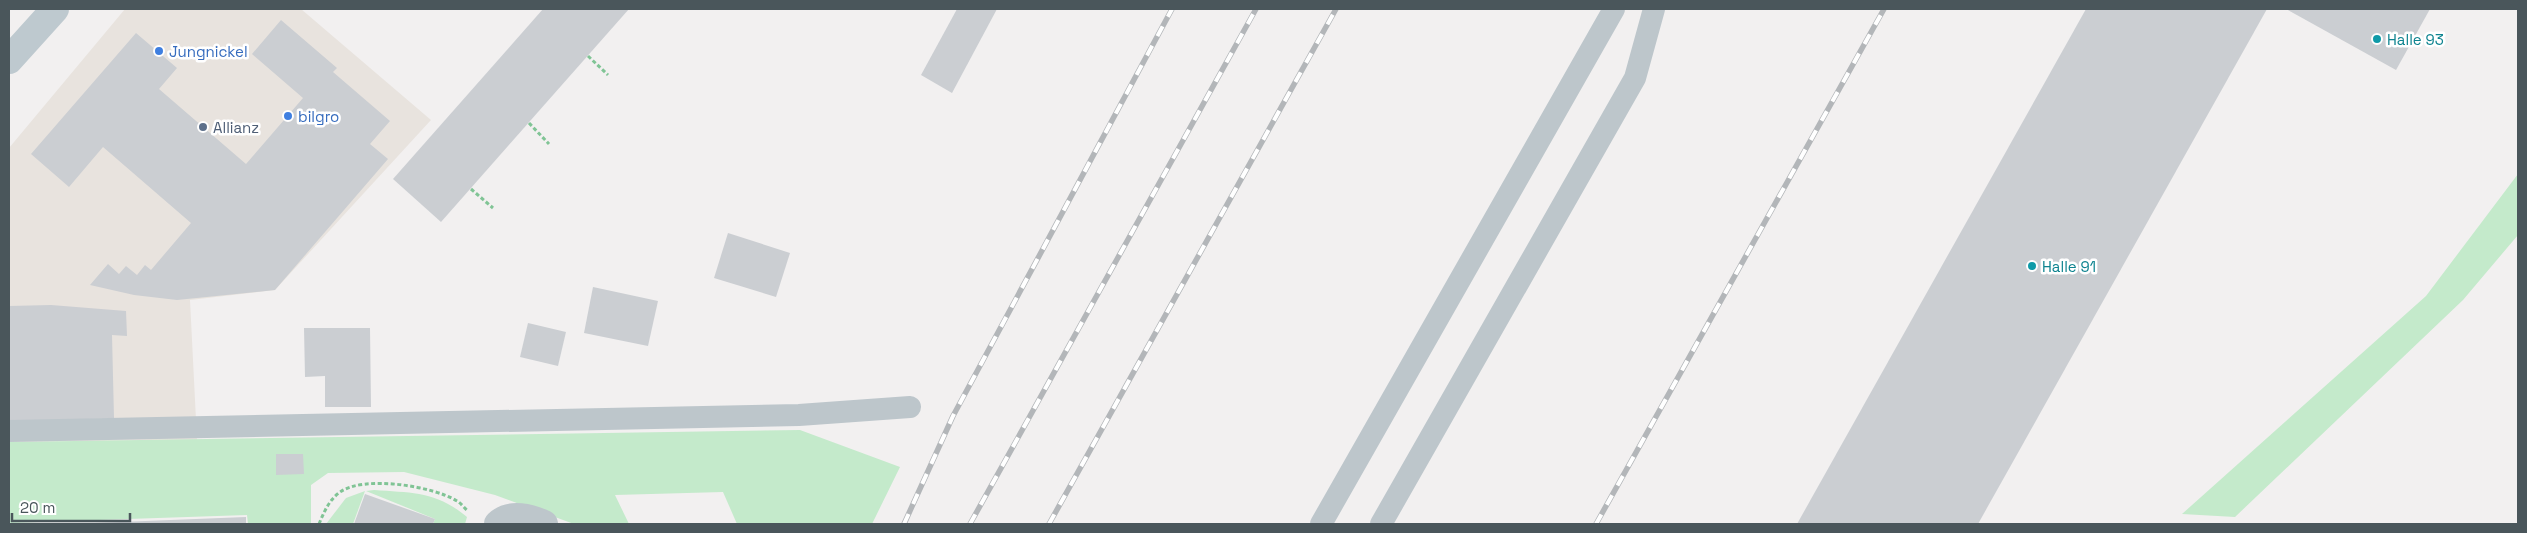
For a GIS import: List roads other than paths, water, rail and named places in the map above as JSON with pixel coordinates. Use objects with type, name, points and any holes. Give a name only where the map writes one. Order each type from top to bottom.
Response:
[{"type":"main road","points":[[9,60],[55,9]]},
{"type":"street","points":[[498,524],[502,520],[514,518],[533,520],[544,524]]},
{"type":"lane","points":[[1321,524],[1614,9]]},
{"type":"lane","points":[[1381,524],[1635,78],[1654,9]]},
{"type":"lane","points":[[9,431],[799,415],[910,407]]},
{"type":"railway","points":[[904,524],[953,416],[1172,9]]},
{"type":"railway","points":[[970,524],[1256,9]]},
{"type":"railway","points":[[1049,524],[1336,9]]},
{"type":"railway","points":[[1596,524],[1884,9]]},
{"type":"place","name":"Halle 93","points":[[2377,39]]},
{"type":"place","name":"Jungnickel","points":[[159,51]]},
{"type":"place","name":"bilgro","points":[[288,116]]},
{"type":"place","name":"Allianz","points":[[203,127]]},
{"type":"place","name":"Halle 91","points":[[2032,266]]}]
